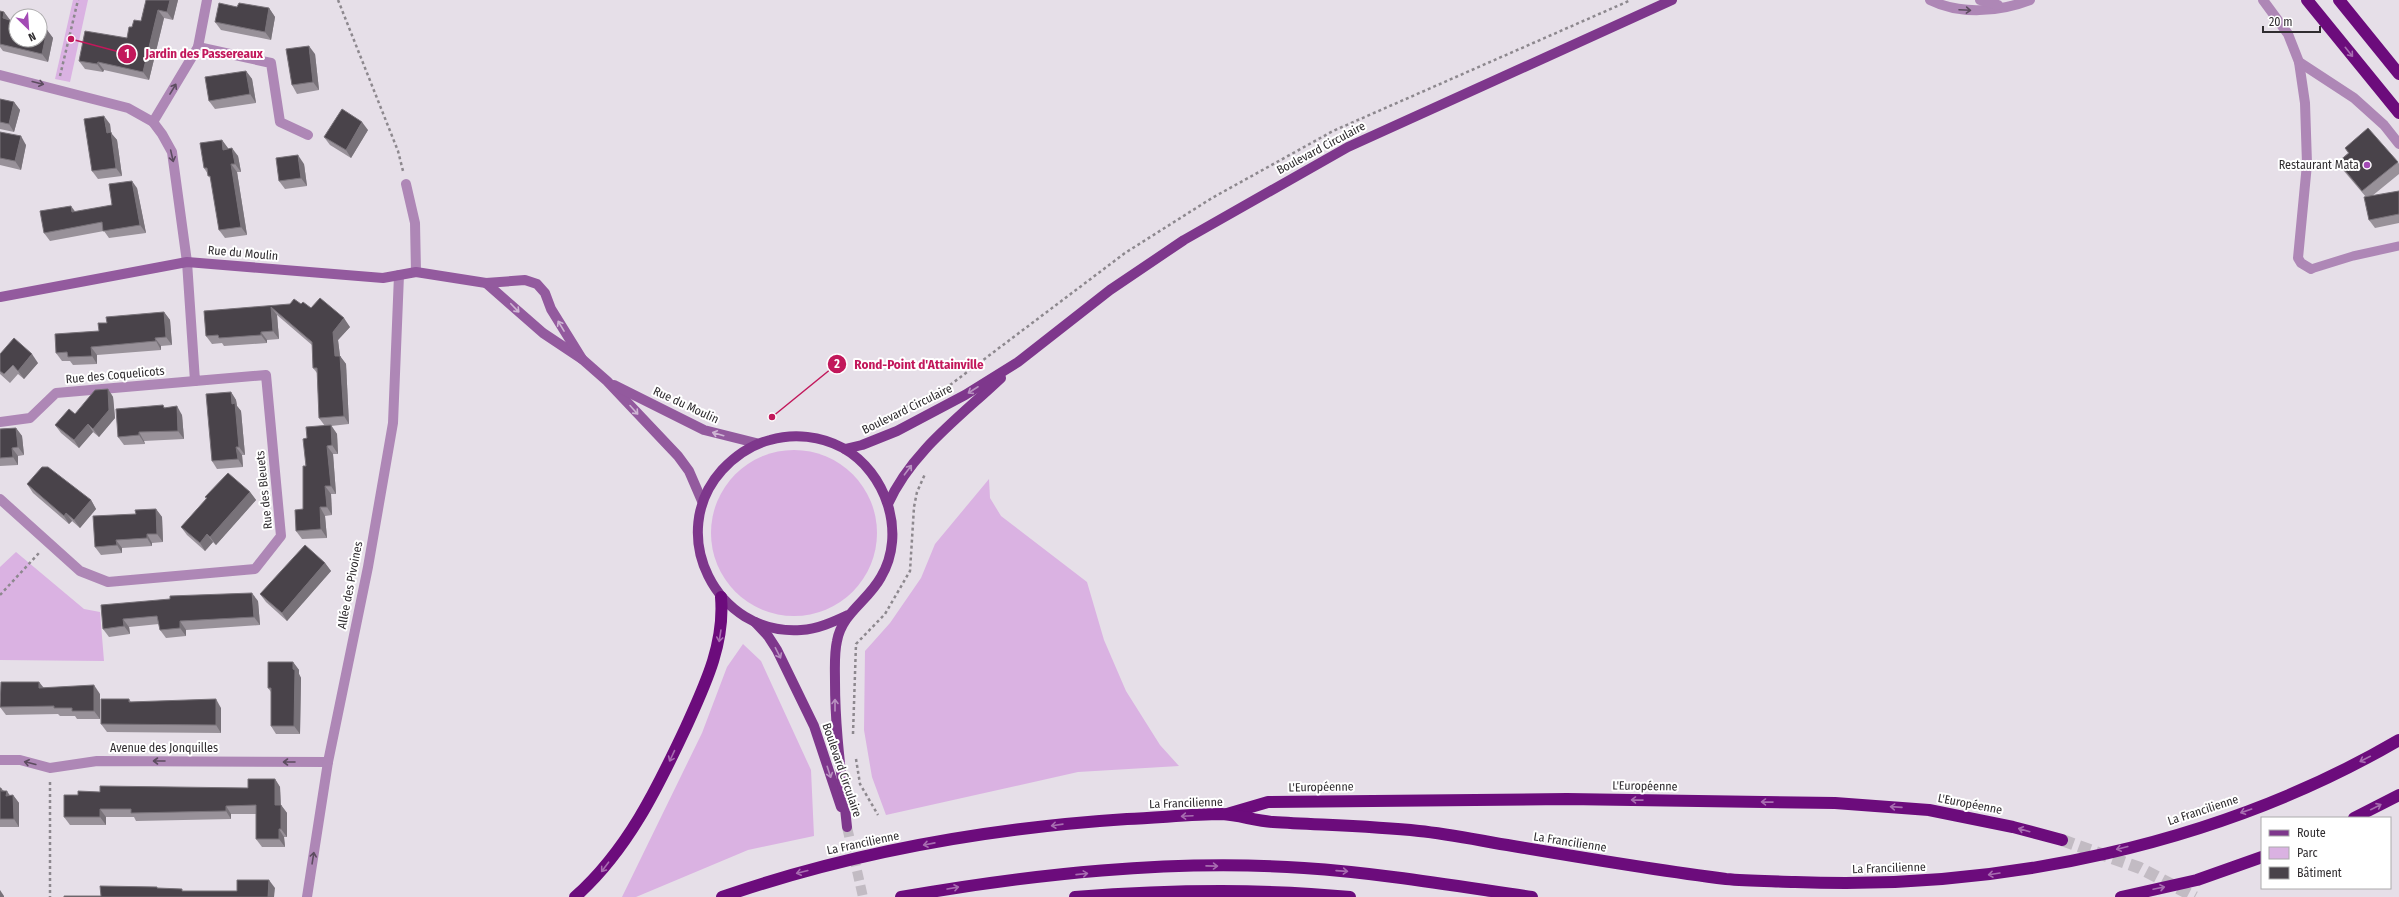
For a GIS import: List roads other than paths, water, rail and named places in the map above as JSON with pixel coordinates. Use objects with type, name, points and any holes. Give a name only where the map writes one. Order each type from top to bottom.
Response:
[{"type":"highway","points":[[2307,0],[2399,112]]},
{"type":"highway","points":[[2339,0],[2399,74]]},
{"type":"highway","points":[[575,897],[596,878],[624,842],[654,795],[702,690],[718,649],[721,626],[721,597]]},
{"type":"highway","name":"La Francilienne","points":[[722,897],[777,878],[864,856],[954,839],[1068,823],[1226,814],[1256,821],[1421,831],[1648,869],[1731,879],[1894,884],[1984,876],[2071,862],[2188,832],[2274,801],[2327,778],[2399,740]]},
{"type":"highway","points":[[2356,817],[2399,795]]},
{"type":"highway","name":"L'Européenne","points":[[1226,814],[1268,802],[1567,800],[1835,803],[1929,810],[2013,827],[2062,840]]},
{"type":"highway","points":[[2121,897],[2197,880],[2261,857]]},
{"type":"highway","points":[[901,897],[989,883],[1113,870],[1205,866],[1302,868],[1364,873],[1532,897]]},
{"type":"highway","points":[[1075,897],[1148,892],[1239,890],[1350,897]]},
{"type":"main road","name":"Boulevard Circulaire","points":[[888,504],[896,487],[916,460],[1018,362],[1110,290],[1184,240],[1266,192],[1348,147],[1668,2],[1676,0]]},
{"type":"main road","name":"Boulevard Circulaire","points":[[845,449],[878,439],[913,423],[965,395],[1018,362]]},
{"type":"main road","points":[[783,436],[810,436],[845,449],[864,464],[878,482],[888,504],[892,524],[891,551],[883,575],[868,597],[848,614],[830,624],[802,630],[778,628],[755,622],[737,611],[721,597],[710,580],[701,561],[698,541],[698,520],[702,501],[715,478],[735,456],[756,443],[783,436]]},
{"type":"main road","name":"Boulevard Circulaire","points":[[755,622],[768,636],[777,650],[814,726],[847,827],[835,710],[837,640],[848,614]]},
{"type":"street","points":[[153,122],[198,47],[207,0]]},
{"type":"street","points":[[1930,0],[1953,9],[1965,10],[2002,7],[2030,0]]},
{"type":"street","points":[[1980,0],[2002,7]]},
{"type":"street","points":[[2263,0],[2288,34],[2299,62],[2304,103],[2307,164],[2298,258],[2301,264],[2311,269]]},
{"type":"street","points":[[198,47],[270,63],[280,122],[308,135]]},
{"type":"street","points":[[2299,62],[2354,98],[2384,126],[2399,144]]},
{"type":"street","points":[[0,75],[58,88],[128,108],[153,122],[172,152],[187,262],[195,381]]},
{"type":"street","points":[[406,184],[415,224],[416,272]]},
{"type":"street","name":"Rue du Moulin","points":[[0,297],[187,262],[383,278],[416,272],[486,283],[525,280],[537,284],[545,293],[557,319],[582,359]]},
{"type":"street","name":"Allée des Pivoines","points":[[307,897],[328,762],[368,567],[393,423],[399,275]]},
{"type":"street","name":"Rue du Moulin","points":[[486,283],[543,334],[582,359],[607,381],[678,456],[689,471],[702,501]]},
{"type":"street","name":"Rue des Bleuets","points":[[0,499],[80,571],[108,582],[255,569],[281,536],[266,375],[195,381]]},
{"type":"street","name":"Rue des Coquelicots","points":[[0,422],[30,418],[56,393],[195,381]]},
{"type":"street","name":"Rue du Moulin","points":[[607,381],[704,430],[756,443]]},
{"type":"street","name":"Avenue des Jonquilles","points":[[0,760],[20,760],[50,768],[98,761],[328,762]]},
{"type":"lane","points":[[2311,269],[2353,256],[2399,246]]},
{"type":"tunnel","points":[[847,827],[863,897]]},
{"type":"tunnel","points":[[2062,840],[2140,868],[2195,897]]},
{"type":"place","name":"Jardin des Passereaux","points":[[71,39]]},
{"type":"place","name":"Restaurant Mata","points":[[2367,165]]},
{"type":"place","name":"Rond-Point d'Attainville","points":[[772,417]]}]
